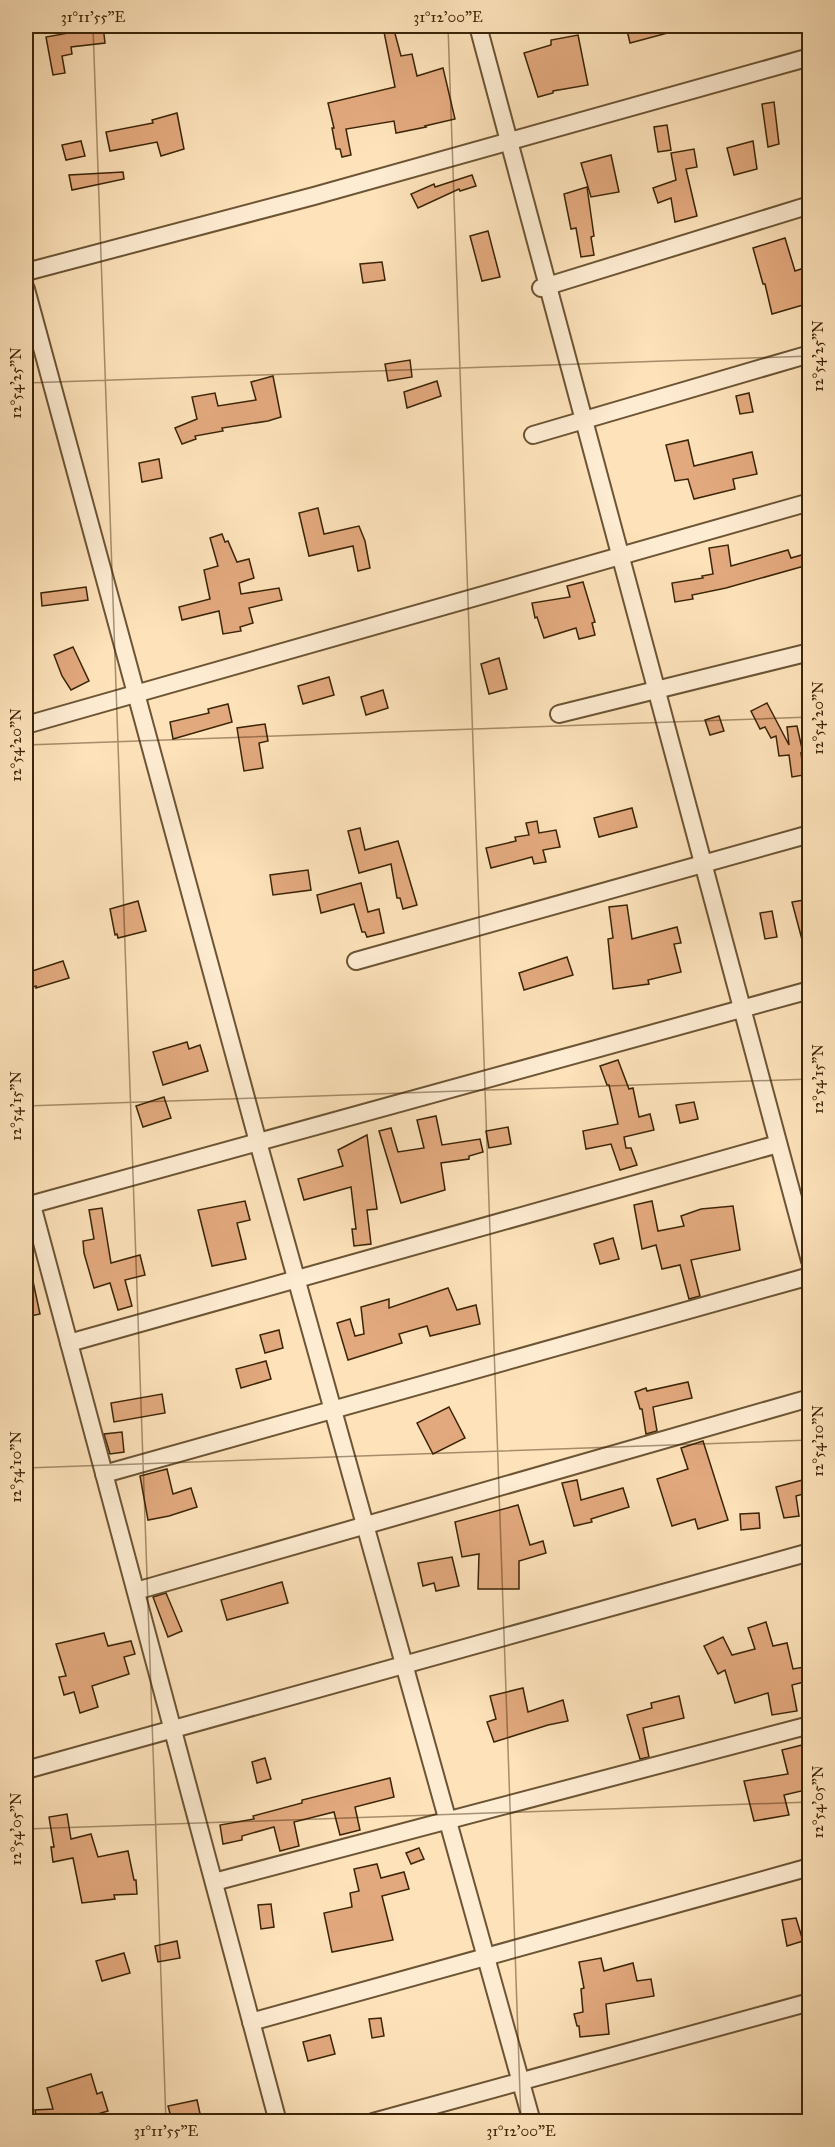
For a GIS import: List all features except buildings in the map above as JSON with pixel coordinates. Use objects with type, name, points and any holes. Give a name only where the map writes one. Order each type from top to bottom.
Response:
[{"type":"street","points":[[478,26],[509,141],[544,287],[584,420],[810,1261]]},
{"type":"street","points":[[26,272],[314,196],[810,57]]},
{"type":"street","points":[[544,287],[810,205]]},
{"type":"street","points":[[26,289],[296,1280],[532,2121]]},
{"type":"street","points":[[533,435],[810,354]]},
{"type":"street","points":[[26,726],[810,502]]},
{"type":"street","points":[[559,714],[810,652]]},
{"type":"street","points":[[356,961],[810,834]]},
{"type":"street","points":[[278,2121],[69,1343],[29,1206],[810,990]]},
{"type":"street","points":[[69,1343],[778,1144]]},
{"type":"street","points":[[104,1474],[810,1276]]},
{"type":"street","points":[[135,1590],[810,1398]]},
{"type":"street","points":[[26,1770],[810,1552]]},
{"type":"street","points":[[214,1882],[810,1725]]},
{"type":"street","points":[[251,2022],[810,1867]]},
{"type":"street","points":[[373,2121],[810,2002]]}]
